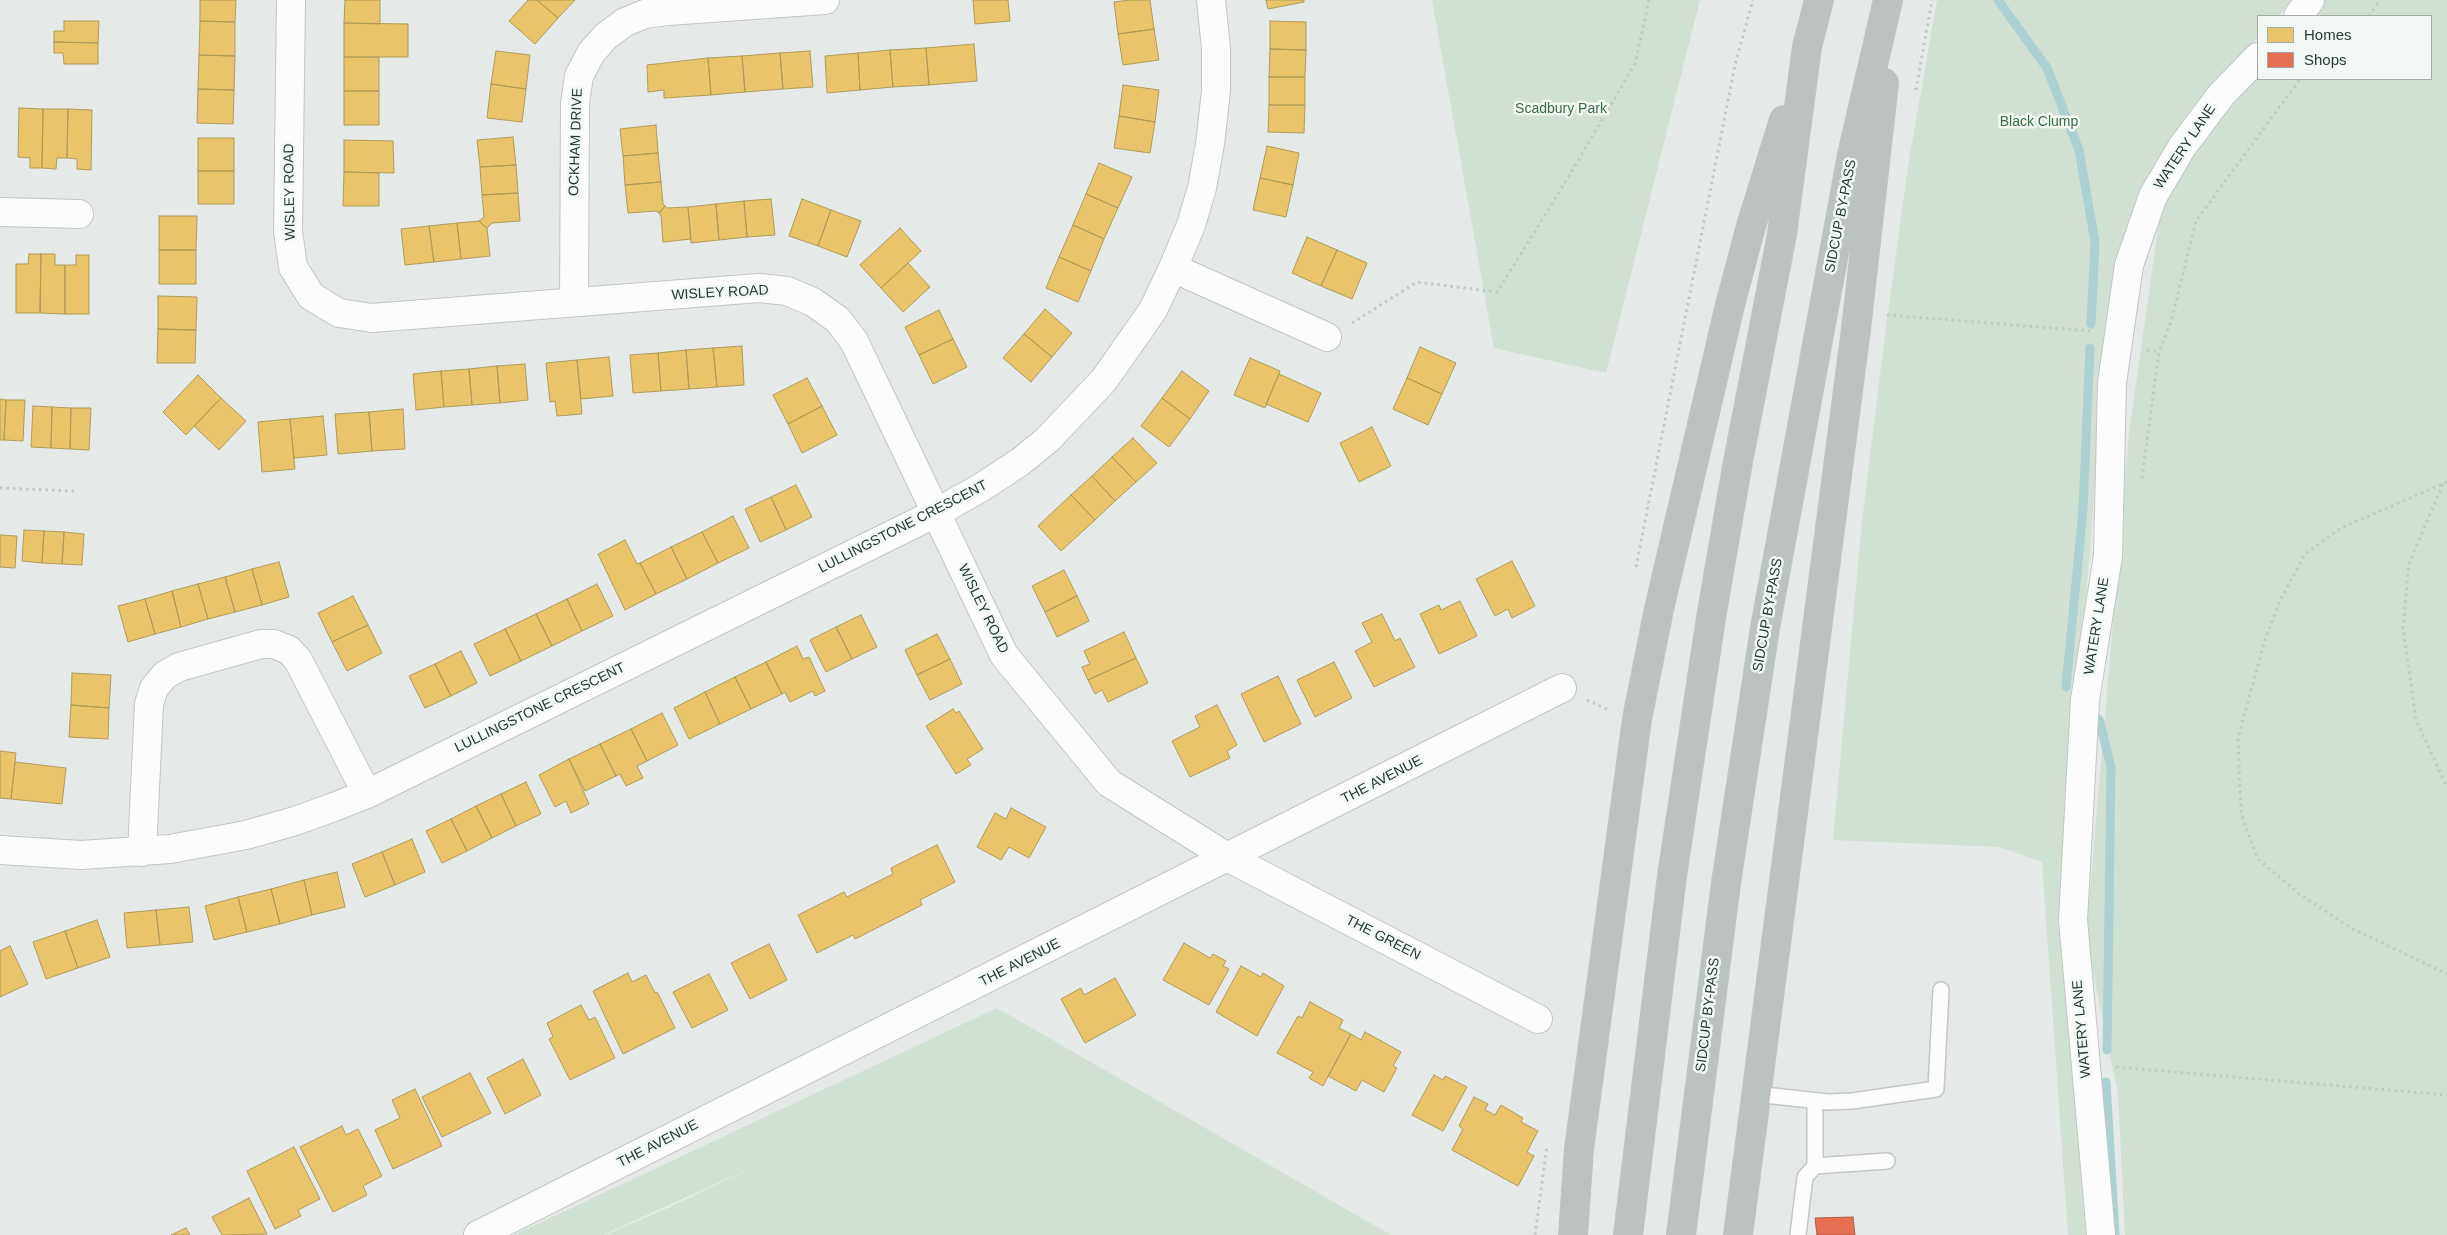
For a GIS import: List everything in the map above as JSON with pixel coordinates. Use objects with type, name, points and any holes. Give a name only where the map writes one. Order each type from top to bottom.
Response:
[{"type":"highway","points":[[1573,1235],[1579,1148],[1637,719],[1661,600],[1730,305],[1751,226],[1807,47],[1819,0]]},
{"type":"highway","points":[[1738,1235],[1856,330],[1876,160],[1890,0]]},
{"type":"highway","name":"SIDCUP BY-PASS","points":[[1681,1235],[1726,884],[1764,628],[1851,164],[1890,0]]},
{"type":"highway","points":[[1628,1235],[1678,838],[1735,477],[1782,234],[1807,47]]},
{"type":"street","name":"WISLEY ROAD","points":[[291,0],[288,231],[293,267],[310,296],[339,313],[372,318],[759,288],[787,291],[813,302],[838,320],[854,341],[1004,655],[1109,783],[1229,858]]},
{"type":"street","name":"OCKHAM DRIVE","points":[[574,302],[575,104],[578,76],[591,53],[606,36],[625,22],[645,14],[826,0]]},
{"type":"street","name":"LULLINGSTONE CRESCENT","points":[[0,850],[81,855],[170,849],[246,835],[295,821],[367,794],[936,513],[982,488],[1020,462],[1048,440],[1104,380],[1133,342],[1154,310],[1173,268],[1196,206],[1210,144],[1216,91],[1216,48],[1211,0]]},
{"type":"street","points":[[2299,15],[2310,0]]},
{"type":"street","name":"WATERY LANE","points":[[2100,1235],[2073,920],[2085,700],[2108,556],[2112,384],[2129,265],[2153,196],[2182,147],[2221,95],[2257,58]]},
{"type":"street","points":[[0,212],[79,214]]},
{"type":"street","points":[[1173,268],[1326,337]]},
{"type":"street","points":[[142,852],[149,704],[154,688],[165,675],[178,667],[260,644],[274,644],[289,650],[298,660],[367,794]]},
{"type":"street","name":"THE AVENUE","points":[[478,1235],[1229,858],[1562,688]]},
{"type":"street","name":"THE GREEN","points":[[1229,858],[1538,1019]]},
{"type":"lane","points":[[1755,1094],[1815,1101],[1852,1101],[1936,1089],[1941,990]]},
{"type":"lane","points":[[1798,1235],[1805,1177],[1815,1166],[1815,1101]]},
{"type":"lane","points":[[1815,1166],[1887,1161]]},
{"type":"path","points":[[1326,337],[1417,282],[1497,292],[1560,191],[1635,64],[1649,0]]},
{"type":"path","points":[[2370,15],[2380,0]]},
{"type":"path","points":[[2141,480],[2159,352],[2171,322],[2196,221],[2299,80]]},
{"type":"path","points":[[1882,314],[2119,334]]},
{"type":"path","points":[[2445,483],[2410,563],[2403,628],[2416,720],[2447,788]]},
{"type":"path","points":[[2445,483],[2341,528],[2305,554],[2280,601],[2265,640],[2238,738],[2241,814],[2258,860],[2298,893],[2351,928],[2447,974]]},
{"type":"path","points":[[0,488],[74,491]]},
{"type":"path","points":[[1562,688],[1614,712],[1637,719]]},
{"type":"path","points":[[2112,1066],[2447,1095]]},
{"type":"green space","name":"Scadbury Park","points":[[1432,0],[1700,0],[1606,373],[1494,348]]},
{"type":"green space","name":"Black Clump","points":[[1937,0],[2292,0],[2279,15],[2257,15],[2257,38],[2213,85],[2169,141],[2139,191],[2116,268],[2103,385],[2060,921],[2086,1235],[2068,1235],[2042,862],[2000,847],[1833,840],[1862,521],[1908,166]]},
{"type":"green space","points":[[2324,0],[2447,0],[2447,1235],[2125,1235],[2118,1093],[2086,939],[2129,433],[2162,201],[2191,152],[2257,72],[2257,80],[2432,80],[2432,15],[2314,15]]},
{"type":"green space","points":[[997,1008],[1391,1235],[605,1235],[668,1208],[762,1163],[602,1235],[514,1235]]},
{"type":"building: Homes","points":[[200,0],[236,0],[235,22],[200,21]]},
{"type":"building: Homes","points":[[345,0],[380,0],[380,24],[344,23]]},
{"type":"building: Homes","points":[[528,0],[537,0],[558,18],[535,44],[509,21]]},
{"type":"building: Homes","points":[[537,0],[575,0],[558,18]]},
{"type":"building: Homes","points":[[973,0],[1008,0],[1010,21],[975,24]]},
{"type":"building: Homes","points":[[1150,0],[1154,29],[1118,34],[1114,2]]},
{"type":"building: Homes","points":[[1266,0],[1304,0],[1304,2],[1268,9]]},
{"type":"building: Homes","points":[[64,21],[99,21],[98,43],[54,42],[54,31],[64,31]]},
{"type":"building: Homes","points":[[200,21],[235,22],[235,56],[199,55]]},
{"type":"building: Homes","points":[[1270,21],[1306,22],[1306,50],[1270,49]]},
{"type":"building: Homes","points":[[344,23],[408,24],[408,57],[344,57]]},
{"type":"building: Homes","points":[[1154,29],[1159,60],[1123,65],[1118,34]]},
{"type":"building: Homes","points":[[54,42],[98,43],[98,64],[64,64],[63,53],[54,53]]},
{"type":"building: Homes","points":[[974,44],[977,81],[929,85],[926,48]]},
{"type":"building: Homes","points":[[926,48],[929,85],[893,87],[890,50]]},
{"type":"building: Homes","points":[[1270,49],[1306,50],[1305,77],[1269,77]]},
{"type":"building: Homes","points":[[890,50],[893,87],[860,90],[858,53]]},
{"type":"building: Homes","points":[[496,51],[530,55],[526,89],[491,84]]},
{"type":"building: Homes","points":[[810,51],[813,87],[783,89],[780,53]]},
{"type":"building: Homes","points":[[780,53],[783,89],[745,92],[742,56]]},
{"type":"building: Homes","points":[[858,53],[860,90],[827,93],[825,56]]},
{"type":"building: Homes","points":[[199,55],[235,56],[234,90],[198,89]]},
{"type":"building: Homes","points":[[742,56],[745,92],[711,95],[708,58]]},
{"type":"building: Homes","points":[[344,57],[379,57],[379,91],[344,91]]},
{"type":"building: Homes","points":[[708,58],[711,95],[664,98],[664,90],[648,92],[647,65]]},
{"type":"building: Homes","points":[[1269,77],[1305,77],[1305,105],[1269,105]]},
{"type":"building: Homes","points":[[491,84],[526,89],[522,122],[487,118]]},
{"type":"building: Homes","points":[[1123,85],[1159,90],[1155,122],[1119,116]]},
{"type":"building: Homes","points":[[198,89],[234,90],[233,124],[197,123]]},
{"type":"building: Homes","points":[[344,91],[379,91],[379,125],[344,125]]},
{"type":"building: Homes","points":[[1269,105],[1305,105],[1304,133],[1268,132]]},
{"type":"building: Homes","points":[[19,108],[43,109],[42,168],[30,168],[30,158],[18,157]]},
{"type":"building: Homes","points":[[43,109],[68,109],[67,158],[57,158],[56,169],[42,168]]},
{"type":"building: Homes","points":[[68,109],[92,110],[91,170],[77,169],[77,159],[67,158]]},
{"type":"building: Homes","points":[[1119,116],[1155,122],[1150,153],[1114,148]]},
{"type":"building: Homes","points":[[656,125],[658,153],[623,156],[620,129]]},
{"type":"building: Homes","points":[[513,137],[516,165],[480,167],[477,140]]},
{"type":"building: Homes","points":[[198,138],[234,138],[234,171],[198,171]]},
{"type":"building: Homes","points":[[344,140],[393,141],[394,173],[344,172]]},
{"type":"building: Homes","points":[[1267,146],[1299,153],[1293,185],[1260,178]]},
{"type":"building: Homes","points":[[658,153],[661,182],[625,185],[623,156]]},
{"type":"building: Homes","points":[[1099,163],[1132,177],[1118,208],[1086,194]]},
{"type":"building: Homes","points":[[516,165],[518,193],[482,195],[480,167]]},
{"type":"building: Homes","points":[[198,171],[234,171],[234,204],[198,204]]},
{"type":"building: Homes","points":[[344,172],[379,173],[379,206],[343,206]]},
{"type":"building: Homes","points":[[1260,178],[1293,185],[1286,217],[1253,210]]},
{"type":"building: Homes","points":[[661,182],[663,204],[665,206],[659,213],[656,211],[628,213],[625,185]]},
{"type":"building: Homes","points":[[518,193],[520,221],[492,223],[487,228],[479,221],[484,217],[482,195]]},
{"type":"building: Homes","points":[[1086,194],[1118,208],[1104,239],[1073,225]]},
{"type":"building: Homes","points":[[771,199],[775,235],[747,237],[744,201]]},
{"type":"building: Homes","points":[[802,199],[831,210],[818,246],[789,236]]},
{"type":"building: Homes","points":[[744,201],[747,237],[719,240],[716,204]]},
{"type":"building: Homes","points":[[716,204],[719,240],[691,243],[688,207]]},
{"type":"building: Homes","points":[[665,206],[667,208],[688,207],[691,239],[663,242],[661,216],[659,213]]},
{"type":"building: Homes","points":[[831,210],[861,221],[847,257],[818,246]]},
{"type":"building: Homes","points":[[159,216],[197,216],[196,250],[159,250]]},
{"type":"building: Homes","points":[[479,221],[487,228],[490,256],[461,259],[457,223]]},
{"type":"building: Homes","points":[[457,223],[461,259],[434,262],[429,226]]},
{"type":"building: Homes","points":[[1073,225],[1104,239],[1091,271],[1059,257]]},
{"type":"building: Homes","points":[[429,226],[434,262],[405,265],[401,229]]},
{"type":"building: Homes","points":[[900,228],[921,251],[881,288],[860,265]]},
{"type":"building: Homes","points":[[1307,237],[1337,250],[1321,286],[1292,273]]},
{"type":"building: Homes","points":[[159,250],[196,250],[196,284],[159,284]]},
{"type":"building: Homes","points":[[1337,250],[1367,263],[1352,299],[1321,286]]},
{"type":"building: Homes","points":[[29,254],[41,254],[40,313],[16,313],[16,264],[28,264]]},
{"type":"building: Homes","points":[[41,254],[55,254],[55,265],[65,265],[65,314],[40,313]]},
{"type":"building: Homes","points":[[76,255],[89,255],[89,314],[65,314],[65,265],[76,265]]},
{"type":"building: Homes","points":[[1059,257],[1091,271],[1078,302],[1046,288]]},
{"type":"building: Homes","points":[[908,263],[930,287],[903,312],[881,288]]},
{"type":"building: Homes","points":[[158,296],[197,297],[196,330],[158,329]]},
{"type":"building: Homes","points":[[1045,309],[1072,333],[1052,357],[1024,334]]},
{"type":"building: Homes","points":[[939,310],[953,339],[919,355],[905,327]]},
{"type":"building: Homes","points":[[158,329],[196,330],[195,363],[157,363]]},
{"type":"building: Homes","points":[[1024,334],[1052,357],[1031,382],[1003,358]]},
{"type":"building: Homes","points":[[953,339],[967,367],[933,384],[919,355]]},
{"type":"building: Homes","points":[[742,346],[744,385],[717,387],[713,348]]},
{"type":"building: Homes","points":[[1420,347],[1456,363],[1442,394],[1407,378]]},
{"type":"building: Homes","points":[[713,348],[717,387],[689,389],[686,350]]},
{"type":"building: Homes","points":[[686,350],[689,389],[661,391],[658,353]]},
{"type":"building: Homes","points":[[658,353],[661,391],[633,393],[630,355]]},
{"type":"building: Homes","points":[[609,357],[613,396],[581,399],[577,360]]},
{"type":"building: Homes","points":[[1250,358],[1280,371],[1265,408],[1234,395]]},
{"type":"building: Homes","points":[[577,360],[582,414],[557,416],[555,401],[550,402],[546,363]]},
{"type":"building: Homes","points":[[525,364],[528,400],[500,403],[497,366]]},
{"type":"building: Homes","points":[[497,366],[500,403],[472,405],[469,369]]},
{"type":"building: Homes","points":[[469,369],[472,405],[444,407],[441,371]]},
{"type":"building: Homes","points":[[441,371],[444,407],[416,410],[413,374]]},
{"type":"building: Homes","points":[[1182,371],[1209,391],[1190,419],[1162,398]]},
{"type":"building: Homes","points":[[1279,374],[1321,393],[1308,422],[1266,404]]},
{"type":"building: Homes","points":[[198,375],[221,398],[186,435],[163,412]]},
{"type":"building: Homes","points":[[807,378],[822,406],[788,424],[773,395]]},
{"type":"building: Homes","points":[[1407,378],[1442,394],[1428,425],[1393,409]]},
{"type":"building: Homes","points":[[221,398],[246,421],[219,450],[194,426]]},
{"type":"building: Homes","points":[[1162,398],[1190,419],[1169,447],[1141,426]]},
{"type":"building: Homes","points":[[0,399],[6,400],[4,440],[0,440]]},
{"type":"building: Homes","points":[[6,400],[25,400],[23,441],[4,440]]},
{"type":"building: Homes","points":[[33,406],[52,407],[51,448],[31,447]]},
{"type":"building: Homes","points":[[822,406],[837,435],[802,453],[788,424]]},
{"type":"building: Homes","points":[[52,407],[71,408],[70,449],[51,448]]},
{"type":"building: Homes","points":[[71,408],[91,408],[89,450],[70,449]]},
{"type":"building: Homes","points":[[403,409],[405,449],[372,451],[369,412]]},
{"type":"building: Homes","points":[[369,412],[372,451],[338,454],[335,414]]},
{"type":"building: Homes","points":[[323,416],[327,455],[294,458],[290,419]]},
{"type":"building: Homes","points":[[290,419],[295,469],[262,472],[258,422]]},
{"type":"building: Homes","points":[[1372,427],[1391,466],[1359,482],[1340,443]]},
{"type":"building: Homes","points":[[1133,438],[1157,463],[1136,482],[1112,457]]},
{"type":"building: Homes","points":[[1112,457],[1136,482],[1115,501],[1092,476]]},
{"type":"building: Homes","points":[[1092,476],[1115,501],[1095,520],[1071,495]]},
{"type":"building: Homes","points":[[796,485],[812,517],[786,530],[771,497]]},
{"type":"building: Homes","points":[[1071,495],[1095,520],[1061,551],[1038,526]]},
{"type":"building: Homes","points":[[771,497],[786,530],[760,542],[745,509]]},
{"type":"building: Homes","points":[[733,516],[749,548],[718,563],[702,532]]},
{"type":"building: Homes","points":[[24,530],[44,531],[42,563],[22,561]]},
{"type":"building: Homes","points":[[44,531],[64,532],[62,564],[42,563]]},
{"type":"building: Homes","points":[[64,532],[84,534],[82,565],[62,564]]},
{"type":"building: Homes","points":[[702,532],[718,563],[687,579],[671,547]]},
{"type":"building: Homes","points":[[0,535],[17,536],[15,568],[0,567]]},
{"type":"building: Homes","points":[[625,540],[637,564],[640,563],[656,594],[625,610],[598,554]]},
{"type":"building: Homes","points":[[671,547],[687,579],[656,594],[640,563]]},
{"type":"building: Homes","points":[[1512,561],[1535,606],[1512,618],[1508,609],[1495,616],[1476,579]]},
{"type":"building: Homes","points":[[279,562],[289,597],[262,605],[252,569]]},
{"type":"building: Homes","points":[[252,569],[262,605],[235,612],[225,577]]},
{"type":"building: Homes","points":[[1064,570],[1077,596],[1045,612],[1032,586]]},
{"type":"building: Homes","points":[[225,577],[235,612],[208,619],[198,584]]},
{"type":"building: Homes","points":[[198,584],[208,619],[181,627],[172,591]]},
{"type":"building: Homes","points":[[597,584],[613,616],[582,631],[567,599]]},
{"type":"building: Homes","points":[[172,591],[181,627],[155,634],[145,599]]},
{"type":"building: Homes","points":[[353,596],[368,625],[332,642],[318,613]]},
{"type":"building: Homes","points":[[1077,596],[1089,621],[1057,637],[1045,612]]},
{"type":"building: Homes","points":[[145,599],[155,634],[128,642],[118,606]]},
{"type":"building: Homes","points":[[567,599],[582,631],[552,646],[536,614]]},
{"type":"building: Homes","points":[[1460,601],[1477,636],[1439,654],[1420,614],[1439,605],[1441,610]]},
{"type":"building: Homes","points":[[536,614],[552,646],[521,661],[505,629]]},
{"type":"building: Homes","points":[[1382,614],[1395,641],[1400,638],[1415,667],[1374,687],[1355,651],[1372,642],[1362,623]]},
{"type":"building: Homes","points":[[861,615],[877,647],[852,659],[836,627]]},
{"type":"building: Homes","points":[[368,625],[382,653],[347,671],[332,642]]},
{"type":"building: Homes","points":[[836,627],[852,659],[826,672],[810,640]]},
{"type":"building: Homes","points":[[505,629],[521,661],[490,676],[474,644]]},
{"type":"building: Homes","points":[[1124,632],[1136,658],[1088,680],[1082,667],[1090,664],[1084,651]]},
{"type":"building: Homes","points":[[937,634],[950,659],[917,675],[905,650]]},
{"type":"building: Homes","points":[[797,646],[803,659],[809,657],[825,691],[815,696],[813,691],[790,702],[785,692],[782,694],[766,662]]},
{"type":"building: Homes","points":[[461,651],[477,683],[451,696],[435,664]]},
{"type":"building: Homes","points":[[1136,658],[1148,683],[1108,702],[1102,690],[1095,694],[1088,680]]},
{"type":"building: Homes","points":[[950,659],[962,684],[930,700],[917,675]]},
{"type":"building: Homes","points":[[766,662],[782,694],[751,709],[735,677]]},
{"type":"building: Homes","points":[[1334,662],[1352,698],[1315,717],[1297,680]]},
{"type":"building: Homes","points":[[435,664],[451,696],[425,708],[409,676]]},
{"type":"building: Homes","points":[[72,673],[111,675],[109,708],[71,705]]},
{"type":"building: Homes","points":[[1278,676],[1301,724],[1264,742],[1241,694]]},
{"type":"building: Homes","points":[[735,677],[751,709],[720,724],[705,692]]},
{"type":"building: Homes","points":[[705,692],[720,724],[689,739],[674,708]]},
{"type":"building: Homes","points":[[71,705],[109,708],[108,739],[69,737]]},
{"type":"building: Homes","points":[[1217,705],[1237,745],[1227,751],[1230,758],[1190,777],[1172,741],[1200,727],[1195,716]]},
{"type":"building: Homes","points":[[953,709],[956,713],[959,711],[983,749],[967,759],[971,765],[956,774],[926,726]]},
{"type":"building: Homes","points":[[662,713],[678,745],[647,761],[631,729]]},
{"type":"building: Homes","points":[[631,729],[647,761],[637,766],[643,778],[626,786],[620,774],[616,776],[600,744]]},
{"type":"building: Homes","points":[[600,744],[616,776],[585,791],[569,759]]},
{"type":"building: Homes","points":[[0,751],[16,753],[11,799],[0,798]]},
{"type":"building: Homes","points":[[569,759],[589,804],[571,813],[566,801],[555,807],[539,775]]},
{"type":"building: Homes","points":[[15,762],[66,768],[62,804],[11,799]]},
{"type":"building: Homes","points":[[526,782],[541,814],[516,826],[501,794]]},
{"type":"building: Homes","points":[[501,794],[516,826],[492,838],[476,806]]},
{"type":"building: Homes","points":[[476,806],[492,838],[467,851],[451,819]]},
{"type":"building: Homes","points":[[1011,808],[1046,827],[1029,858],[1009,847],[1001,860],[977,847],[995,813],[1006,819]]},
{"type":"building: Homes","points":[[451,819],[467,851],[442,863],[426,831]]},
{"type":"building: Homes","points":[[412,839],[425,872],[395,885],[382,852]]},
{"type":"building: Homes","points":[[937,845],[955,882],[920,900],[922,905],[855,939],[853,935],[817,953],[798,915],[844,892],[847,897],[893,874],[891,868]]},
{"type":"building: Homes","points":[[382,852],[395,885],[365,897],[352,864]]},
{"type":"building: Homes","points":[[337,872],[345,907],[312,915],[304,880]]},
{"type":"building: Homes","points":[[304,880],[312,915],[280,924],[271,889]]},
{"type":"building: Homes","points":[[271,889],[280,924],[247,932],[238,897]]},
{"type":"building: Homes","points":[[238,897],[247,932],[214,940],[205,906]]},
{"type":"building: Homes","points":[[189,907],[193,942],[160,945],[156,910]]},
{"type":"building: Homes","points":[[156,910],[160,945],[127,948],[124,913]]},
{"type":"building: Homes","points":[[97,920],[110,957],[78,968],[65,931]]},
{"type":"building: Homes","points":[[65,931],[78,968],[46,979],[33,942]]},
{"type":"building: Homes","points":[[1184,943],[1210,958],[1213,954],[1226,961],[1223,966],[1229,969],[1209,1005],[1163,980]]},
{"type":"building: Homes","points":[[769,944],[787,980],[750,999],[731,963]]},
{"type":"building: Homes","points":[[10,946],[28,984],[0,997],[0,951]]},
{"type":"building: Homes","points":[[1241,966],[1261,977],[1263,973],[1284,986],[1257,1036],[1216,1012]]},
{"type":"building: Homes","points":[[628,973],[632,982],[646,975],[675,1028],[623,1054],[593,991]]},
{"type":"building: Homes","points":[[709,974],[728,1010],[692,1028],[673,992]]},
{"type":"building: Homes","points":[[1115,978],[1136,1015],[1085,1043],[1061,999],[1081,988],[1084,995]]},
{"type":"building: Homes","points":[[1310,1002],[1343,1020],[1339,1028],[1351,1034],[1323,1086],[1309,1078],[1313,1072],[1277,1053],[1298,1016],[1302,1018]]},
{"type":"building: Homes","points":[[581,1005],[589,1020],[595,1017],[615,1058],[570,1080],[549,1039],[553,1037],[547,1023]]},
{"type":"building: Homes","points":[[1365,1032],[1401,1052],[1393,1066],[1397,1068],[1384,1092],[1362,1080],[1356,1091],[1328,1076],[1351,1034],[1361,1040]]},
{"type":"building: Homes","points":[[523,1059],[541,1095],[505,1114],[487,1078]]},
{"type":"building: Homes","points":[[470,1073],[491,1113],[442,1137],[422,1097]]},
{"type":"building: Homes","points":[[1434,1075],[1443,1080],[1445,1076],[1467,1087],[1443,1131],[1412,1115]]},
{"type":"building: Homes","points":[[415,1089],[442,1146],[393,1169],[375,1130],[400,1118],[392,1100]]},
{"type":"building: Homes","points":[[1474,1097],[1488,1104],[1485,1110],[1495,1115],[1501,1105],[1523,1118],[1521,1122],[1538,1131],[1527,1152],[1534,1156],[1518,1186],[1452,1150],[1463,1129],[1459,1126]]},
{"type":"building: Homes","points":[[342,1126],[346,1135],[358,1129],[382,1176],[363,1186],[367,1195],[333,1212],[300,1147]]},
{"type":"building: Homes","points":[[294,1147],[320,1199],[298,1210],[301,1216],[275,1229],[247,1171]]},
{"type":"building: Homes","points":[[249,1198],[267,1234],[222,1235],[212,1217]]},
{"type":"building: Homes","points":[[186,1228],[190,1235],[171,1235]]},
{"type":"building: Shops","points":[[1853,1217],[1855,1235],[1817,1235],[1815,1218]]},
{"type":"waterway","points":[[1998,0],[2047,68],[2079,150],[2095,242],[2091,324]]},
{"type":"waterway","points":[[2066,687],[2083,509],[2090,348]]},
{"type":"waterway","points":[[2099,719],[2111,767],[2107,1050]]},
{"type":"waterway","points":[[2106,1082],[2115,1235]]}]
